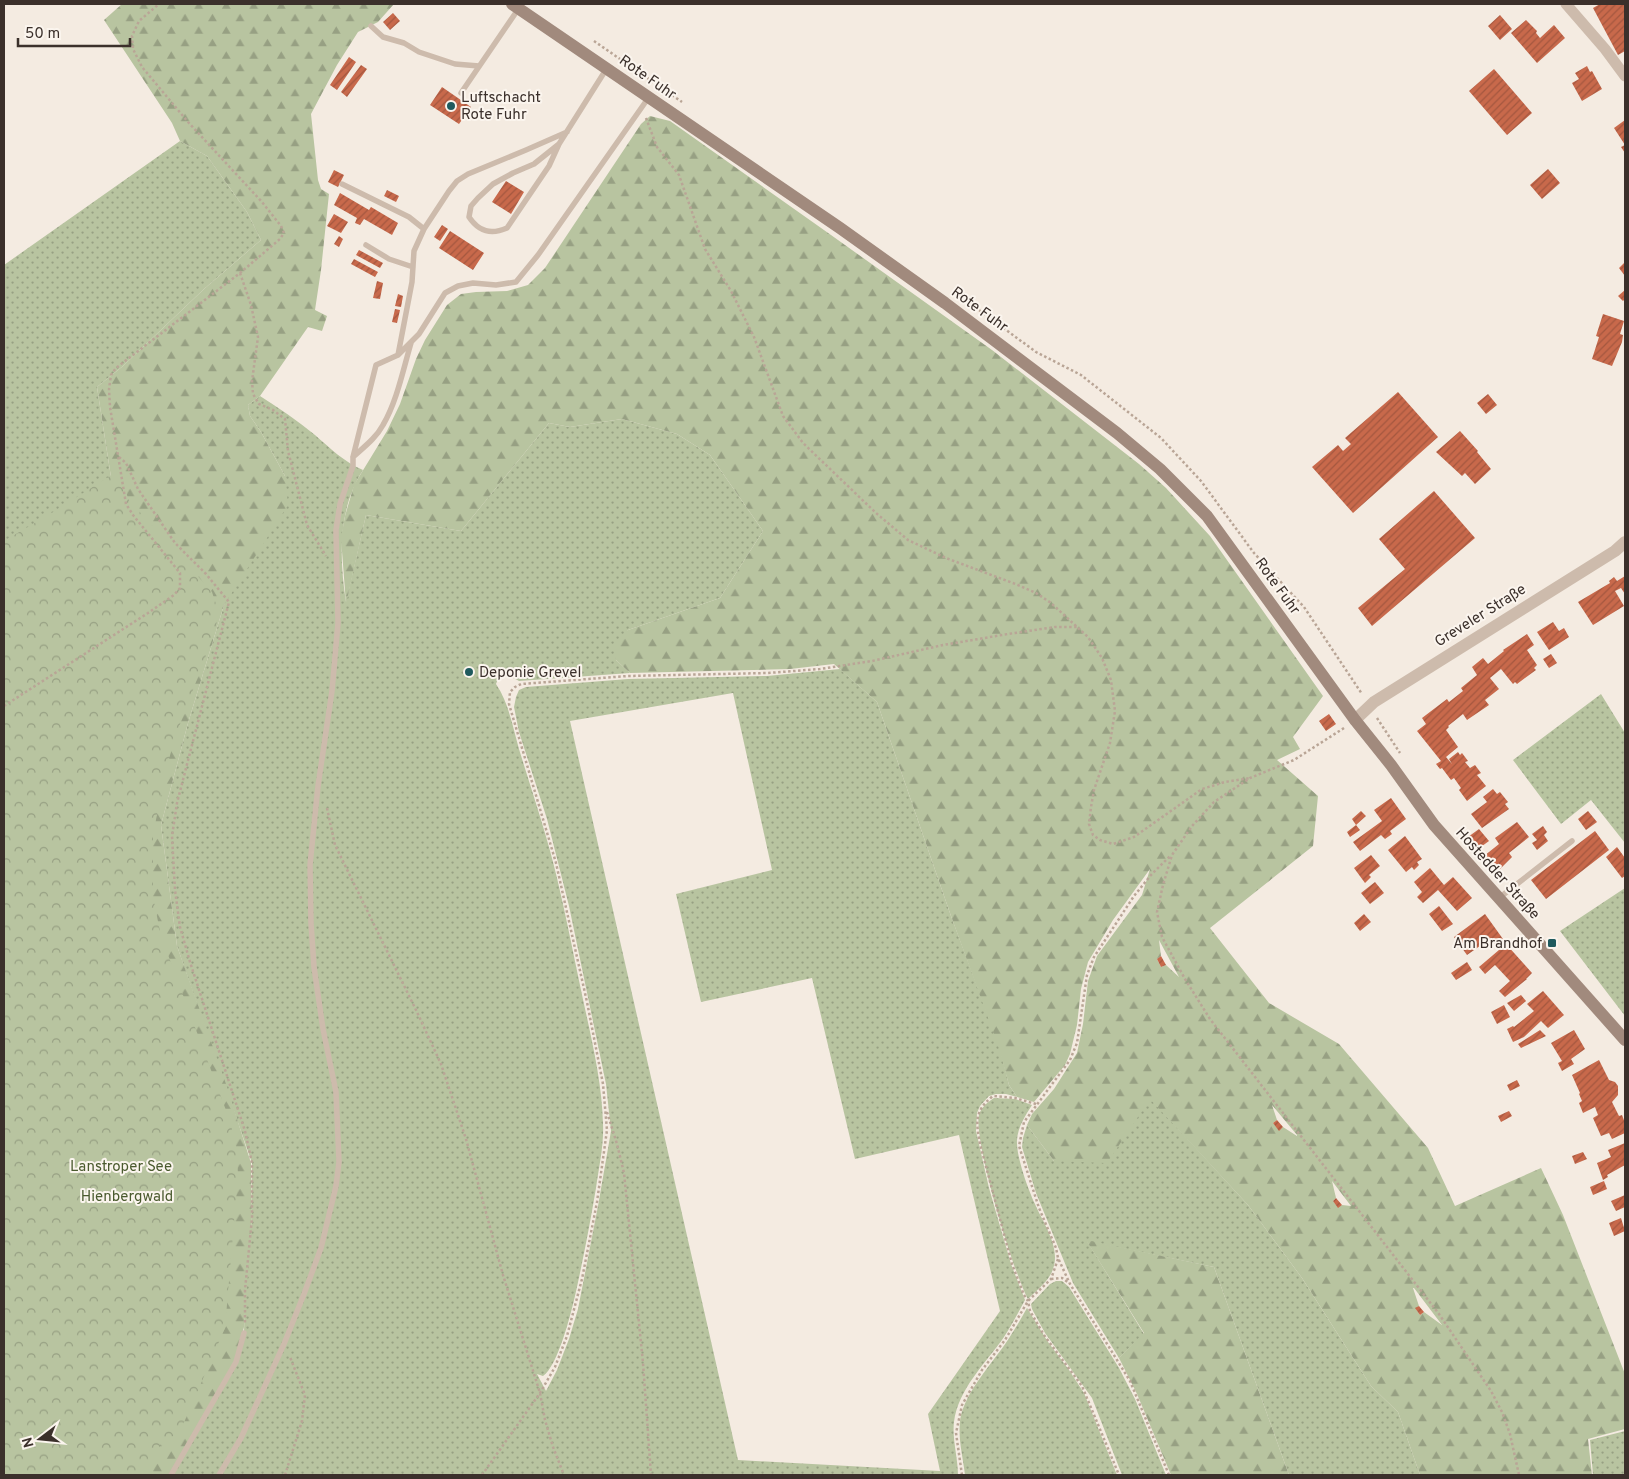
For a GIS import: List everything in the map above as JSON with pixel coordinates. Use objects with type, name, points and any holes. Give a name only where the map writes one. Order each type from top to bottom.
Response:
[{"type":"main road","name":"Rote Fuhr","points":[[515,6],[840,228],[945,303],[1109,427],[1160,470],[1206,516],[1355,720]]},
{"type":"main road","name":"Hostedder Straße","points":[[1355,720],[1391,765],[1434,825],[1625,1040]]},
{"type":"street","points":[[1566,4],[1625,75]]},
{"type":"street","name":"Greveler Straße","points":[[1355,720],[1369,706],[1415,674],[1625,542]]},
{"type":"lane","points":[[461,93],[515,6]]},
{"type":"lane","points":[[371,26],[383,37],[404,44],[419,52],[455,64],[479,66]]},
{"type":"lane","points":[[560,144],[534,164],[513,172],[493,184],[478,198],[471,206],[469,217],[476,227],[486,231],[498,232],[507,228],[549,166],[567,132],[608,68]]},
{"type":"lane","points":[[219,1475],[241,1438],[284,1344],[321,1248],[336,1186],[339,1139],[336,1092],[323,1029],[314,968],[310,865],[316,801],[332,691],[338,623],[336,530],[340,504],[353,466],[353,456],[376,365],[398,355],[419,334],[445,293],[458,286],[473,283],[496,285],[516,282],[538,256],[649,97]]},
{"type":"lane","points":[[398,355],[412,282],[414,251],[424,229],[449,191],[457,181],[468,174],[567,132]]},
{"type":"lane","points":[[342,184],[409,216],[424,229]]},
{"type":"lane","points":[[366,245],[389,259],[413,267]]},
{"type":"lane","points":[[353,456],[372,440],[383,426],[392,405],[412,341]]},
{"type":"lane","points":[[1499,898],[1572,841]]},
{"type":"lane","points":[[171,1475],[236,1362],[244,1333]]},
{"type":"path","points":[[4,706],[148,613],[174,595],[180,588],[180,573],[126,504],[110,407],[109,389],[111,375],[116,368],[240,273],[280,239],[284,233],[262,202],[188,122],[142,67],[133,49],[132,36],[139,21],[159,4]]},
{"type":"path","points":[[649,97],[646,120],[657,147],[679,175],[705,248],[731,291],[754,337],[783,416],[803,443],[876,513],[908,540],[982,573],[1036,593],[1051,603],[1088,637],[1102,658],[1111,680],[1115,711],[1110,743],[1094,790],[1089,824],[1092,835],[1113,844],[1134,837],[1202,789],[1250,778]]},
{"type":"path","points":[[240,273],[251,305],[258,337],[252,381],[253,394],[259,404],[273,410],[285,419],[288,451],[307,524],[326,556]]},
{"type":"path","points":[[118,456],[126,463],[138,489],[175,543],[206,574],[229,602],[176,803],[172,836],[175,890],[180,927],[245,1131],[252,1163],[252,1218],[245,1290],[244,1333]]},
{"type":"path","points":[[482,1475],[540,1393],[555,1367],[564,1344],[578,1298],[597,1202],[607,1130],[603,1084],[587,1002],[556,864],[509,704],[510,692],[514,687],[521,684],[628,676],[768,673],[820,669],[872,661],[961,642],[1055,627],[1077,627]]},
{"type":"path","points":[[1369,706],[1405,760]]},
{"type":"path","points":[[1169,1475],[1130,1381],[1070,1284],[1058,1258],[1056,1248],[1039,1208],[1019,1146],[1024,1122],[1070,1060],[1077,1043],[1087,974],[1094,957],[1134,896],[1151,875],[1172,855],[1192,826],[1214,802],[1250,778],[1294,760],[1355,720]]},
{"type":"path","points":[[327,808],[335,845],[441,1064],[466,1138],[503,1275],[540,1393],[550,1438],[564,1475]]},
{"type":"path","points":[[1172,855],[1157,912],[1162,937],[1185,979],[1210,1019],[1439,1314],[1502,1412],[1510,1434],[1520,1475]]},
{"type":"path","points":[[1036,1104],[1015,1098],[993,1096],[984,1103],[978,1112],[977,1128],[990,1188],[1012,1264],[1028,1301],[1030,1311],[1044,1335],[1082,1386],[1119,1475]]},
{"type":"path","points":[[606,1108],[624,1172],[633,1254],[651,1475]]},
{"type":"path","points":[[962,1475],[956,1433],[962,1405],[982,1370],[1005,1340],[1028,1301],[1051,1279],[1058,1258]]},
{"type":"path","points":[[1051,1279],[1062,1278],[1070,1284]]},
{"type":"path","points":[[284,1344],[295,1366],[305,1396],[302,1421],[285,1475]]},
{"type":"green space","name":"Hienbergwald","points":[[122,4],[394,4],[378,22],[358,32],[337,65],[311,114],[318,180],[321,189],[329,194],[315,310],[327,316],[322,331],[308,327],[260,396],[248,405],[250,416],[285,476],[288,505],[224,605],[188,723],[161,825],[177,946],[226,1084],[251,1163],[252,1217],[244,1327],[236,1359],[170,1475],[4,1475],[115,503],[97,387],[123,366],[204,289],[261,240],[247,212],[207,156],[180,141],[172,123],[104,20]]},
{"type":"green space","points":[[650,116],[670,121],[992,350],[1139,464],[1166,488],[1210,536],[1323,696],[1293,737],[1300,749],[1277,760],[1318,796],[1313,846],[1210,928],[1269,1003],[1339,1044],[1428,1148],[1455,1206],[1541,1168],[1563,1215],[1625,1374],[1625,1429],[1588,1439],[1592,1475],[1420,1475],[1398,1412],[1371,1386],[1302,1278],[1248,1205],[1150,1099],[1107,1163],[1054,1161],[1027,1125],[1032,1114],[1054,1089],[1077,1053],[1083,1024],[1088,981],[1097,956],[1142,895],[1150,869],[1113,920],[1088,962],[1081,989],[1077,1025],[1070,1054],[1065,1065],[1034,1102],[1017,1097],[1009,1085],[998,1045],[877,702],[834,664],[790,669],[630,673],[616,660],[614,645],[628,630],[720,598],[763,531],[710,455],[677,434],[622,419],[570,427],[549,423],[461,531],[366,515],[346,604],[341,538],[354,485],[387,431],[400,404],[425,340],[447,305],[461,294],[507,291],[528,285],[545,268],[641,124]],"holes":[[[1159,940],[1179,977],[1166,965],[1161,967],[1157,959],[1161,956]],[[1272,1105],[1297,1136],[1283,1127],[1279,1130],[1273,1123],[1277,1120]],[[1332,1181],[1351,1206],[1342,1205],[1338,1207],[1333,1201],[1336,1198]],[[1413,1288],[1442,1325],[1424,1312],[1420,1315],[1416,1309],[1419,1306]]]},
{"type":"green space","points":[[180,141],[207,156],[247,212],[261,240],[204,289],[123,366],[97,387],[115,503],[4,701],[4,265]]},
{"type":"green space","points":[[260,396],[302,425],[343,459],[363,470],[349,501],[342,534],[342,568],[346,602],[366,515],[461,531],[549,423],[570,427],[622,419],[677,434],[710,455],[763,531],[720,598],[628,630],[616,660],[630,673],[519,681],[503,677],[496,684],[509,711],[553,863],[592,1039],[602,1107],[603,1132],[601,1156],[589,1228],[573,1304],[554,1362],[543,1376],[537,1374],[546,1391],[557,1370],[578,1309],[611,1131],[606,1084],[569,906],[547,819],[519,732],[514,707],[519,690],[526,687],[628,679],[767,676],[840,669],[877,702],[951,916],[999,1045],[1009,1085],[1017,1097],[1006,1094],[989,1096],[980,1106],[977,1113],[976,1131],[989,1188],[1011,1264],[1025,1300],[1004,1337],[961,1398],[954,1422],[954,1442],[958,1475],[171,1475],[244,1333],[245,1290],[252,1218],[252,1163],[177,946],[161,825],[188,723],[224,605],[285,476],[250,416],[248,405]],"holes":[[[733,693],[772,870],[676,894],[701,1002],[812,978],[855,1159],[959,1135],[1000,1311],[928,1414],[940,1471],[738,1460],[570,721]]]},
{"type":"green space","name":"Lanstroper See","points":[[121,469],[128,499],[212,592],[218,610],[216,629],[174,740],[164,779],[153,835],[153,897],[161,936],[230,1121],[237,1151],[238,1176],[225,1328],[179,1434],[163,1440],[145,1475],[4,1475],[4,541]]},
{"type":"green space","points":[[1601,694],[1625,733],[1625,843],[1591,800],[1561,824],[1513,760]]},
{"type":"green space","points":[[1625,888],[1625,1016],[1560,931]]},
{"type":"green space","points":[[994,1098],[1015,1099],[1032,1105],[1020,1126],[1017,1147],[1029,1190],[1053,1244],[1055,1261],[1049,1277],[1028,1299],[1005,1236],[982,1151],[979,1115],[983,1107]]},
{"type":"green space","points":[[1150,1098],[1248,1205],[1302,1278],[1371,1386],[1398,1412],[1420,1475],[1289,1475],[1214,1267],[1087,1241],[1144,1334],[1119,1358],[1073,1283],[1036,1193],[1022,1147],[1023,1138],[1027,1125],[1054,1161]]},
{"type":"green space","points":[[1086,1240],[1214,1267],[1289,1475],[1171,1475],[1137,1394],[1119,1358],[1144,1333]]},
{"type":"green space","points":[[1062,1281],[1069,1287],[1119,1368],[1135,1399],[1166,1475],[1122,1475],[1092,1398],[1045,1333],[1032,1309],[1031,1304],[1050,1284]]},
{"type":"green space","points":[[1027,1308],[1084,1393],[1117,1475],[965,1475],[960,1435],[960,1421],[963,1410],[974,1387],[1005,1345]]},
{"type":"green space","points":[[1625,1431],[1625,1475],[1593,1475],[1590,1440]]},
{"type":"building","points":[[1600,4],[1625,4],[1625,51],[1618,55],[1593,8]]},
{"type":"building","points":[[393,13],[400,21],[390,30],[383,22]]},
{"type":"building","points":[[1500,15],[1512,29],[1500,40],[1488,26]]},
{"type":"building","points":[[1526,20],[1537,31],[1536,33],[1540,38],[1554,25],[1565,38],[1537,63],[1511,33]]},
{"type":"building","points":[[349,57],[356,62],[337,90],[330,85]]},
{"type":"building","points":[[361,65],[367,69],[347,97],[341,92]]},
{"type":"building","points":[[1587,66],[1602,89],[1582,101],[1572,83],[1579,79],[1575,73]]},
{"type":"building","points":[[1494,69],[1532,113],[1507,135],[1469,91]]},
{"type":"building","name":"Luftschacht Rote Fuhr","points":[[442,87],[471,107],[459,124],[430,105]]},
{"type":"building","points":[[1625,120],[1625,145],[1614,128]]},
{"type":"building","points":[[1625,145],[1625,153],[1621,147]]},
{"type":"building","points":[[1548,169],[1560,183],[1542,199],[1530,185]]},
{"type":"building","points":[[334,170],[344,175],[338,187],[328,182]]},
{"type":"building","points":[[506,181],[524,192],[511,214],[492,202]]},
{"type":"building","points":[[387,190],[399,196],[396,202],[384,196]]},
{"type":"building","points":[[340,193],[369,210],[371,207],[398,223],[392,235],[364,219],[360,225],[355,223],[357,218],[334,205]]},
{"type":"building","points":[[334,214],[348,222],[341,233],[327,226]]},
{"type":"building","points":[[442,225],[448,229],[440,241],[434,237]]},
{"type":"building","points":[[450,231],[484,253],[473,270],[439,248]]},
{"type":"building","points":[[339,236],[343,239],[339,247],[334,244]]},
{"type":"building","points":[[359,250],[383,263],[380,268],[356,255]]},
{"type":"building","points":[[354,259],[378,272],[375,277],[351,264]]},
{"type":"building","points":[[1625,262],[1625,276],[1619,268]]},
{"type":"building","points":[[377,281],[383,283],[380,299],[373,298]]},
{"type":"building","points":[[1625,290],[1625,299],[1623,301],[1618,296]]},
{"type":"building","points":[[398,294],[403,296],[401,307],[395,306]]},
{"type":"building","points":[[395,309],[400,310],[397,323],[392,322]]},
{"type":"building","points":[[1603,314],[1624,321],[1620,334],[1623,335],[1622,342],[1612,366],[1592,359],[1599,337],[1596,336]]},
{"type":"building","points":[[1398,392],[1438,437],[1353,513],[1312,467],[1338,445],[1343,451],[1351,444],[1345,438]]},
{"type":"building","points":[[1488,394],[1497,405],[1486,414],[1477,403]]},
{"type":"building","points":[[1460,431],[1491,469],[1475,484],[1465,473],[1462,476],[1436,452]]},
{"type":"building","points":[[1434,491],[1475,538],[1372,626],[1358,608],[1405,569],[1379,539]]},
{"type":"building","points":[[1625,576],[1625,594],[1621,588],[1615,591],[1624,606],[1593,625],[1578,602],[1610,583],[1609,581],[1614,577],[1617,581]]},
{"type":"building","points":[[1553,622],[1559,631],[1564,628],[1569,637],[1549,650],[1537,632]]},
{"type":"building","points":[[1527,634],[1534,645],[1527,650],[1537,665],[1534,668],[1536,670],[1517,684],[1515,682],[1513,684],[1501,669],[1490,678],[1499,689],[1485,700],[1489,705],[1467,720],[1463,714],[1448,726],[1446,730],[1458,747],[1446,757],[1452,764],[1449,759],[1458,752],[1460,755],[1462,753],[1468,761],[1465,762],[1470,768],[1475,765],[1481,773],[1477,775],[1486,786],[1467,801],[1459,790],[1461,788],[1454,778],[1451,780],[1442,768],[1440,769],[1436,764],[1441,761],[1417,731],[1426,724],[1422,718],[1447,699],[1449,702],[1463,691],[1461,688],[1477,675],[1472,667],[1483,658],[1488,664],[1503,650]]},
{"type":"building","points":[[1551,654],[1557,663],[1549,668],[1543,659]]},
{"type":"building","points":[[1329,714],[1336,724],[1326,731],[1319,721]]},
{"type":"building","points":[[1493,789],[1497,794],[1500,792],[1508,802],[1505,804],[1509,809],[1482,828],[1471,814],[1487,802],[1483,797]]},
{"type":"building","points":[[1391,798],[1406,819],[1390,831],[1392,834],[1385,839],[1381,835],[1360,851],[1353,842],[1382,821],[1374,810]]},
{"type":"building","points":[[1361,811],[1366,816],[1356,825],[1352,819]]},
{"type":"building","points":[[1588,811],[1597,822],[1586,830],[1578,819]]},
{"type":"building","points":[[1517,822],[1529,837],[1509,853],[1512,857],[1498,871],[1493,865],[1491,867],[1484,856],[1499,844],[1495,838]]},
{"type":"building","points":[[1356,825],[1360,830],[1350,837],[1347,832]]},
{"type":"building","points":[[1543,826],[1547,832],[1544,835],[1548,841],[1537,850],[1532,843],[1537,840],[1532,834]]},
{"type":"building","points":[[1479,829],[1489,841],[1478,849],[1468,837]]},
{"type":"building","points":[[1595,831],[1609,850],[1546,899],[1531,880]]},
{"type":"building","points":[[1405,836],[1422,859],[1417,862],[1419,865],[1414,870],[1412,867],[1406,872],[1388,850]]},
{"type":"building","points":[[1617,847],[1625,858],[1625,876],[1622,878],[1606,857]]},
{"type":"building","points":[[1371,855],[1380,866],[1369,875],[1371,877],[1365,883],[1354,868]]},
{"type":"building","points":[[1430,868],[1444,885],[1453,877],[1472,898],[1457,911],[1438,890],[1423,903],[1417,897],[1422,892],[1414,882]]},
{"type":"building","points":[[1375,882],[1384,893],[1370,904],[1361,893]]},
{"type":"building","points":[[1439,906],[1453,924],[1442,931],[1429,914]]},
{"type":"building","points":[[1364,914],[1371,922],[1360,931],[1354,923]]},
{"type":"building","points":[[1485,914],[1503,939],[1491,947],[1487,941],[1467,955],[1454,937]]},
{"type":"building","points":[[1506,944],[1532,973],[1505,997],[1499,991],[1510,981],[1495,965],[1485,974],[1479,967]]},
{"type":"building","points":[[1161,956],[1166,965],[1161,967],[1157,959]]},
{"type":"building","points":[[1467,962],[1472,970],[1456,980],[1451,973]]},
{"type":"building","points":[[1543,991],[1564,1015],[1548,1028],[1541,1021],[1524,1037],[1513,1042],[1507,1029],[1514,1027],[1534,1011],[1527,1004]]},
{"type":"building","points":[[1521,995],[1526,1001],[1514,1011],[1507,1003]]},
{"type":"building","points":[[1504,1005],[1510,1017],[1497,1024],[1491,1012]]},
{"type":"building","points":[[1540,1030],[1546,1036],[1521,1048],[1518,1044]]},
{"type":"building","points":[[1574,1030],[1585,1049],[1571,1059],[1574,1064],[1562,1071],[1558,1063],[1562,1061],[1551,1043]]},
{"type":"building","points":[[1599,1060],[1609,1080],[1615,1082],[1618,1086],[1618,1095],[1612,1102],[1619,1116],[1622,1115],[1625,1123],[1625,1133],[1612,1139],[1609,1133],[1601,1136],[1593,1118],[1598,1115],[1595,1107],[1583,1113],[1579,1103],[1582,1101],[1580,1093],[1572,1075]]},
{"type":"building","points":[[1517,1080],[1520,1086],[1510,1091],[1507,1085]]},
{"type":"building","points":[[1509,1111],[1512,1116],[1501,1122],[1498,1116]]},
{"type":"building","points":[[1277,1120],[1283,1127],[1279,1131],[1273,1123]]},
{"type":"building","points":[[1625,1143],[1625,1165],[1607,1175],[1608,1177],[1603,1180],[1597,1163],[1611,1157],[1608,1150]]},
{"type":"building","points":[[1583,1152],[1587,1159],[1575,1164],[1572,1156]]},
{"type":"building","points":[[1604,1181],[1607,1189],[1593,1195],[1590,1187]]},
{"type":"building","points":[[1625,1195],[1625,1207],[1616,1211],[1611,1201]]},
{"type":"building","points":[[1336,1198],[1342,1205],[1338,1208],[1333,1201]]},
{"type":"building","points":[[1621,1218],[1625,1231],[1614,1236],[1609,1223]]},
{"type":"building","points":[[1419,1306],[1424,1312],[1420,1315],[1415,1308]]},
{"type":"place","name":"Luftschacht Rote Fuhr","points":[[451,106]]},
{"type":"place","name":"Deponie Grevel","points":[[469,672]]},
{"type":"place","name":"Am Brandhof","points":[[1552,943]]}]
